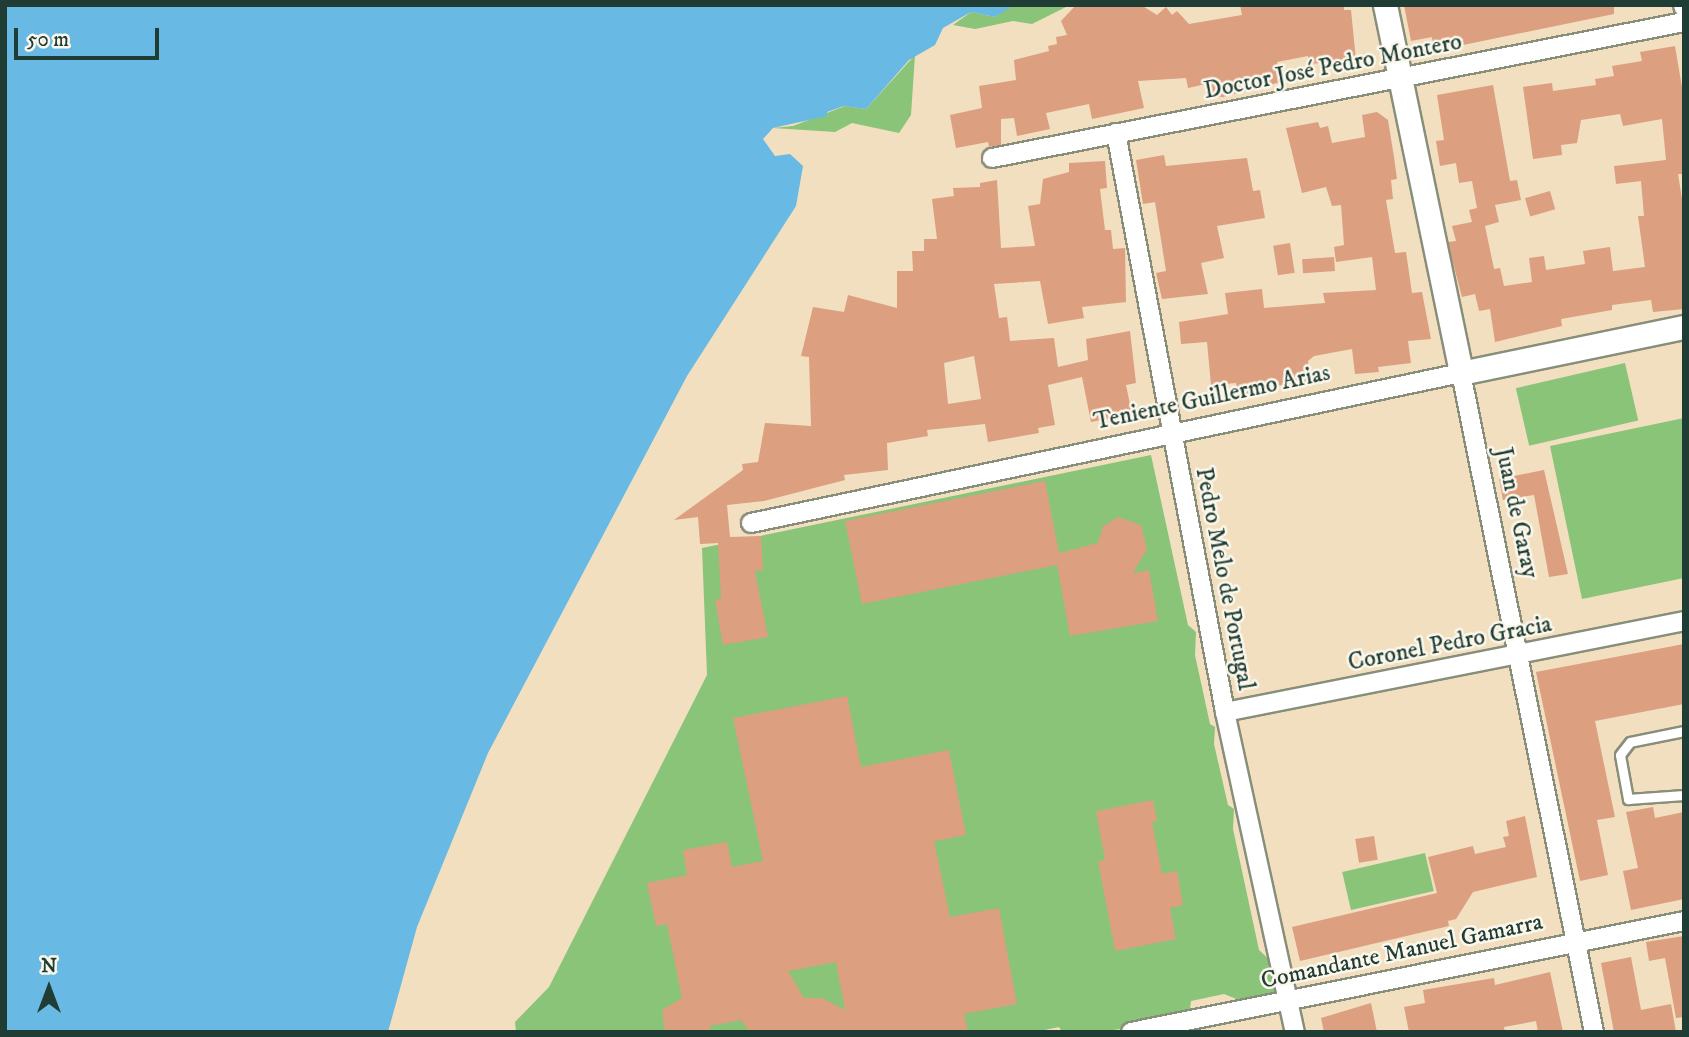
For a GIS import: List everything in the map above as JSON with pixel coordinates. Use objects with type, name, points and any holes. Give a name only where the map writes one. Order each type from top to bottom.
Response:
[{"type":"street","name":"Juan de Garay","points":[[1385,5],[1594,1032]]},
{"type":"street","name":"Doctor José Pedro Montero","points":[[992,158],[1684,22]]},
{"type":"street","name":"Pedro Melo de Portugal","points":[[1116,133],[1170,433],[1225,712],[1295,1032]]},
{"type":"street","name":"Teniente Guillermo Arias","points":[[751,523],[1684,327]]},
{"type":"street","name":"Coronel Pedro Gracia","points":[[1225,712],[1519,656],[1684,621]]},
{"type":"street","name":"Comandante Manuel Gamarra","points":[[1131,1032],[1684,921]]},
{"type":"lane","points":[[1684,730],[1630,742],[1620,755],[1629,800],[1684,795]]},
{"type":"green space","points":[[1070,5],[1032,24],[1013,21],[975,29],[953,25],[971,12],[995,17],[1010,6]]},
{"type":"green space","points":[[915,55],[911,115],[899,133],[852,123],[835,132],[773,128],[793,126],[845,106],[866,109]]},
{"type":"green space","points":[[1625,363],[1638,420],[1529,446],[1516,388]]},
{"type":"green space","points":[[1684,418],[1684,578],[1582,599],[1550,446]]},
{"type":"green space","points":[[1151,455],[1188,625],[1196,632],[1195,655],[1210,724],[1215,727],[1214,744],[1228,805],[1234,809],[1233,829],[1259,950],[1275,965],[1283,987],[1277,994],[1249,1004],[1224,994],[1191,1001],[1189,1018],[1101,1032],[1062,1032],[1059,1027],[1035,1032],[516,1032],[515,1022],[549,987],[707,675],[702,548]]},
{"type":"green space","points":[[1425,853],[1434,891],[1351,910],[1342,872]]},
{"type":"water","points":[[5,5],[1014,5],[995,17],[971,12],[943,28],[935,45],[909,60],[866,109],[844,106],[827,112],[827,116],[773,128],[763,139],[775,156],[790,154],[803,166],[796,206],[687,376],[488,753],[417,927],[388,1032],[5,1032]]},
{"type":"building","points":[[1076,5],[1141,5],[1157,15],[1166,7],[1172,15],[1177,11],[1189,24],[1242,15],[1240,5],[1344,5],[1344,10],[1351,10],[1356,60],[1309,64],[1308,56],[1277,62],[1281,82],[1223,97],[1208,96],[1206,84],[1188,88],[1186,78],[1138,81],[1144,108],[1092,119],[1089,104],[1046,113],[1050,129],[1017,136],[1014,118],[1001,119],[1001,145],[989,147],[988,142],[956,148],[950,115],[982,108],[979,86],[1016,80],[1014,60],[1049,51],[1048,46],[1057,44],[1056,37],[1067,35],[1061,21]]},
{"type":"building","points":[[1404,5],[1614,5],[1614,14],[1434,51],[1432,37],[1411,41]]},
{"type":"building","points":[[1675,46],[1684,99],[1684,174],[1678,174],[1684,211],[1684,309],[1653,312],[1651,300],[1612,305],[1612,310],[1561,319],[1562,326],[1495,342],[1490,309],[1479,311],[1475,294],[1462,297],[1448,242],[1456,241],[1452,226],[1472,222],[1469,210],[1477,208],[1472,181],[1459,183],[1456,163],[1440,166],[1436,141],[1444,140],[1437,95],[1493,85],[1510,181],[1517,180],[1521,200],[1495,205],[1499,222],[1485,226],[1494,269],[1500,268],[1504,286],[1532,282],[1529,258],[1544,256],[1546,270],[1585,264],[1583,251],[1610,247],[1613,271],[1645,267],[1638,216],[1644,216],[1641,181],[1616,184],[1614,166],[1666,160],[1662,119],[1623,126],[1620,114],[1581,120],[1577,143],[1561,145],[1562,155],[1533,159],[1523,87],[1552,83],[1553,91],[1596,85],[1595,79],[1614,76],[1612,66],[1642,61],[1640,52]]},
{"type":"building","points":[[1377,112],[1388,120],[1397,179],[1391,180],[1393,199],[1386,200],[1395,253],[1406,252],[1412,293],[1422,292],[1431,339],[1408,341],[1411,363],[1378,367],[1379,372],[1355,374],[1352,349],[1314,356],[1308,361],[1311,382],[1257,388],[1258,392],[1239,396],[1236,383],[1211,385],[1207,342],[1181,344],[1179,322],[1228,314],[1225,293],[1262,289],[1264,308],[1325,303],[1323,293],[1376,290],[1372,257],[1336,262],[1334,247],[1344,245],[1341,205],[1332,206],[1326,187],[1302,193],[1286,128],[1318,122],[1320,128],[1328,126],[1332,143],[1365,137],[1362,115]]},
{"type":"building","points":[[1164,155],[1166,166],[1247,158],[1253,191],[1260,190],[1265,218],[1217,226],[1224,258],[1201,263],[1208,294],[1162,299],[1156,273],[1166,271],[1155,202],[1143,204],[1136,160]]},
{"type":"building","points":[[1105,161],[1107,188],[1100,189],[1105,230],[1111,230],[1113,249],[1125,248],[1126,302],[1082,307],[1084,318],[1048,324],[1040,281],[994,284],[999,318],[1007,317],[1010,341],[1054,338],[1058,367],[1088,360],[1086,339],[1130,331],[1136,383],[1126,385],[1132,414],[1091,422],[1082,377],[1048,385],[1055,425],[1038,428],[1039,433],[988,442],[985,424],[927,430],[928,436],[887,443],[888,470],[844,475],[845,480],[764,501],[727,505],[730,537],[761,536],[763,570],[755,571],[768,637],[723,645],[715,600],[721,599],[718,543],[700,544],[698,517],[674,520],[743,470],[742,464],[758,462],[765,423],[811,426],[809,357],[801,356],[813,307],[844,312],[848,295],[897,308],[897,271],[913,271],[912,251],[924,251],[924,239],[937,239],[932,199],[954,196],[953,188],[980,187],[980,183],[997,180],[1001,248],[1035,246],[1028,206],[1040,204],[1043,179],[1069,172],[1069,163]],"holes":[[[974,356],[981,399],[948,404],[944,363]]]},
{"type":"building","points":[[1550,191],[1555,209],[1530,216],[1525,198]]},
{"type":"building","points":[[1290,243],[1295,273],[1278,275],[1273,246]]},
{"type":"building","points":[[1334,257],[1335,271],[1303,273],[1302,259]]},
{"type":"building","points":[[1544,470],[1568,574],[1549,577],[1534,495],[1503,500],[1499,479]]},
{"type":"building","points":[[1045,481],[1059,553],[1098,543],[1103,526],[1118,517],[1141,525],[1147,549],[1133,573],[1149,570],[1158,621],[1070,636],[1057,565],[862,604],[845,521]]},
{"type":"building","points":[[1684,644],[1684,704],[1595,721],[1615,817],[1597,820],[1608,875],[1580,881],[1536,672]]},
{"type":"building","points":[[847,696],[861,767],[949,750],[966,835],[934,841],[950,917],[999,908],[1017,1004],[964,1014],[968,1032],[750,1032],[741,1020],[710,1026],[711,1032],[665,1032],[662,1010],[682,998],[667,924],[656,926],[647,883],[687,875],[683,850],[727,842],[732,867],[763,861],[733,718]],"holes":[[[836,962],[845,1010],[822,998],[804,998],[788,971]]]},
{"type":"building","points":[[1153,800],[1157,821],[1152,822],[1162,874],[1177,871],[1183,905],[1170,908],[1176,939],[1115,951],[1098,861],[1105,860],[1096,811]]},
{"type":"building","points":[[1653,807],[1655,818],[1684,812],[1684,899],[1631,910],[1623,871],[1638,868],[1626,812]]},
{"type":"building","points":[[1525,816],[1537,877],[1473,892],[1456,919],[1448,921],[1449,926],[1300,961],[1292,927],[1437,893],[1428,857],[1473,846],[1475,854],[1506,847],[1503,837],[1509,836],[1506,821]]},
{"type":"building","points":[[1374,836],[1378,860],[1359,863],[1355,839]]},
{"type":"building","points":[[1684,936],[1684,1017],[1676,1018],[1665,958],[1649,961],[1646,942]]},
{"type":"building","points":[[1631,957],[1641,1010],[1671,1004],[1676,1032],[1614,1032],[1601,963]]},
{"type":"building","points":[[1550,972],[1563,1032],[1538,1032],[1536,1021],[1504,1027],[1505,1032],[1409,1032],[1404,1007],[1425,1003],[1423,990],[1494,978],[1495,985]]},
{"type":"building","points":[[1371,1003],[1377,1032],[1324,1032],[1321,1018]]}]
